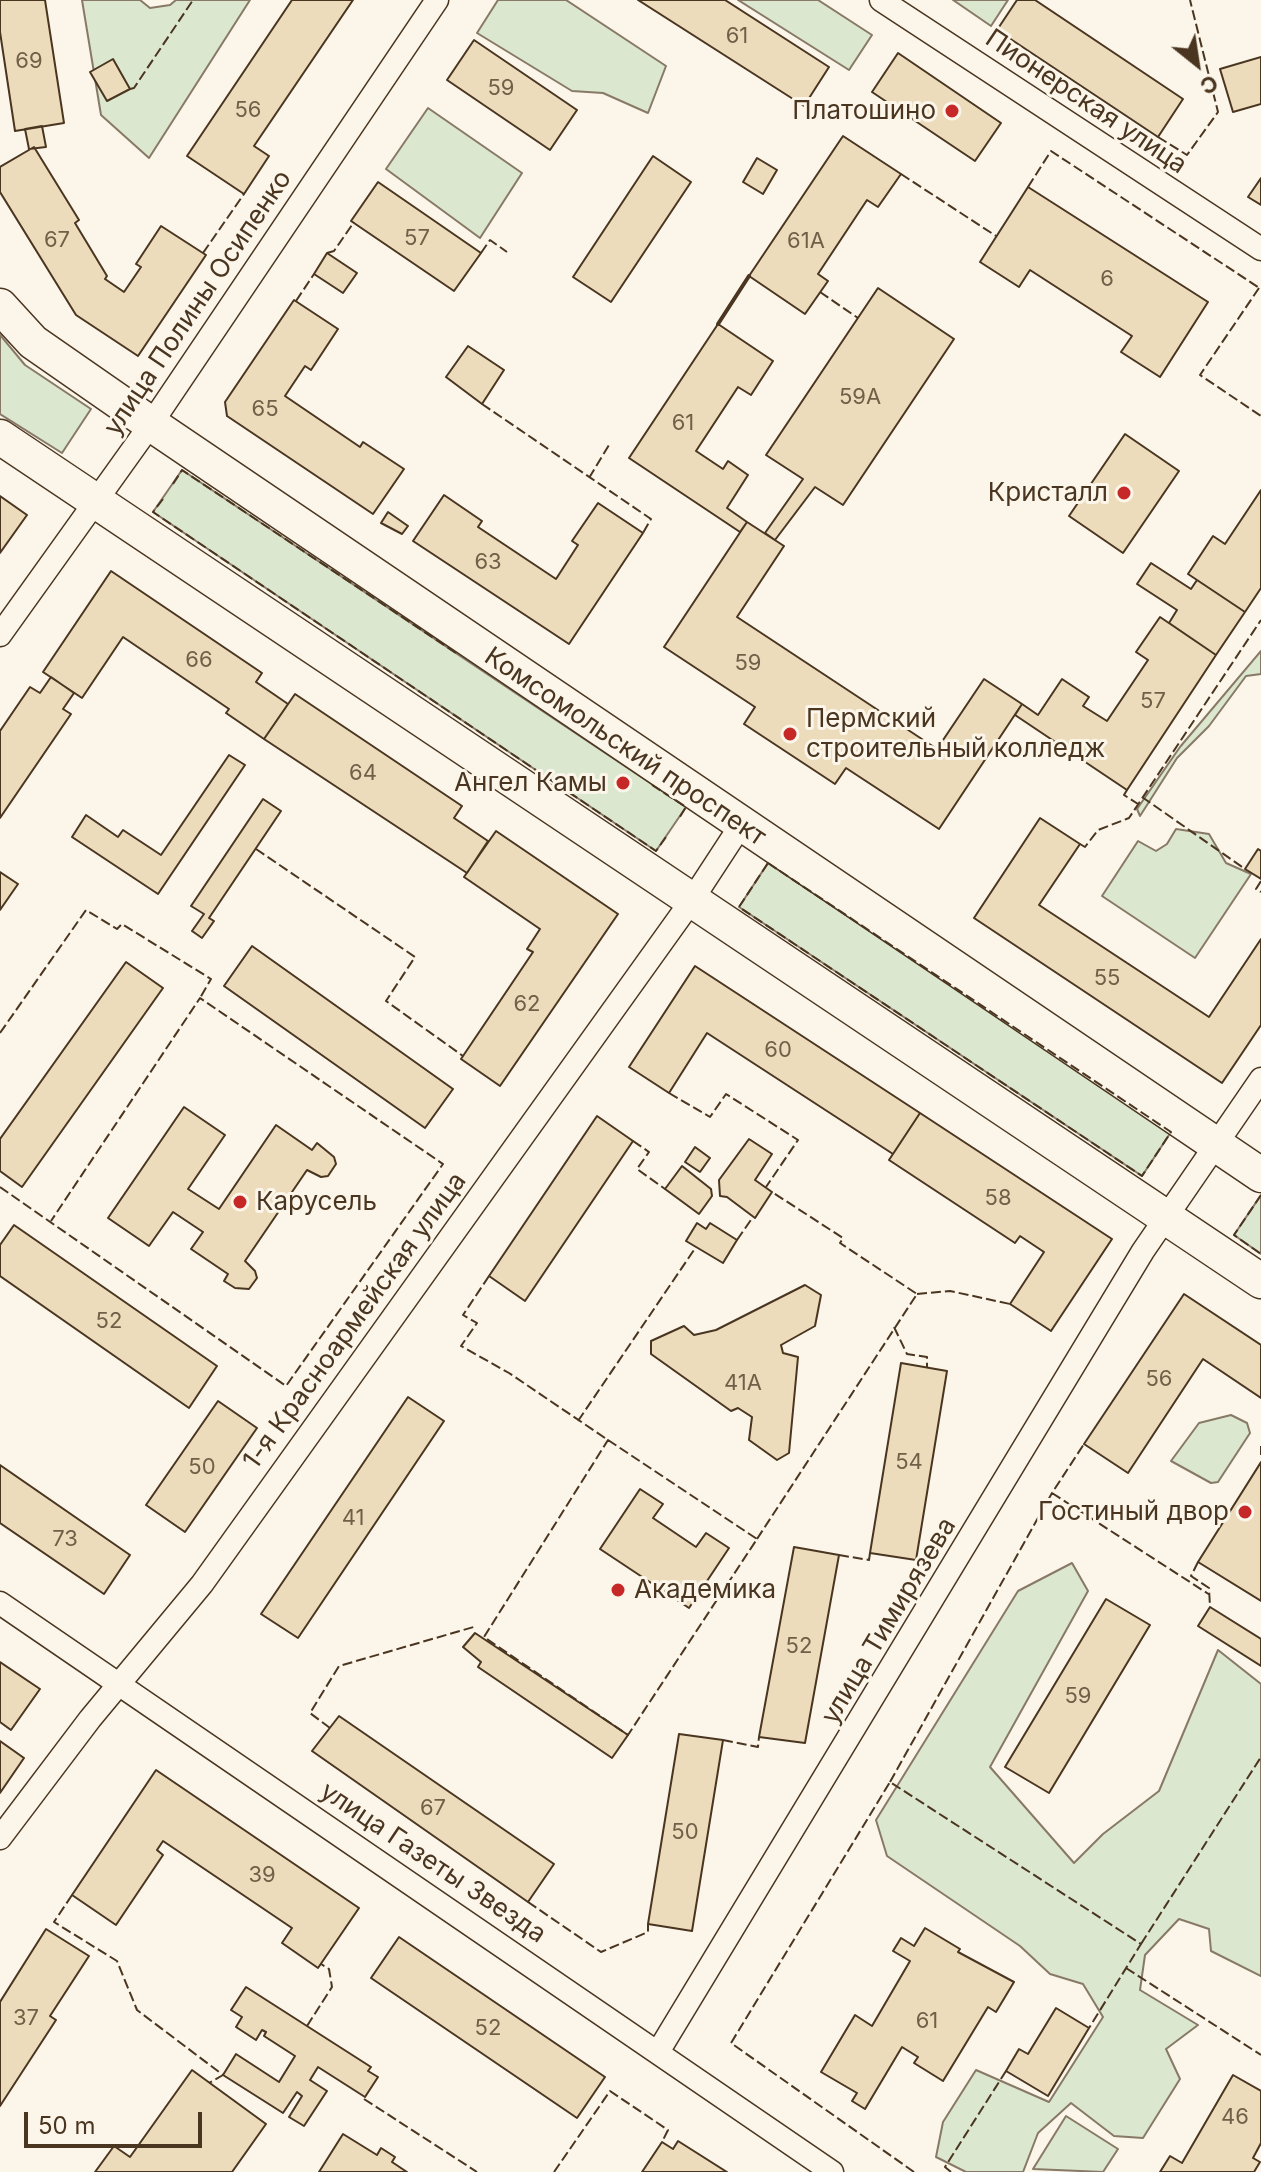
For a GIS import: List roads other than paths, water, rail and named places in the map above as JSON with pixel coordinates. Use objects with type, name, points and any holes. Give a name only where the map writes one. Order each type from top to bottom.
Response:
[{"type":"main road","name":"Комсомольский проспект","points":[[0,306],[33,342],[151,424],[1261,1175]]},
{"type":"main road","points":[[0,437],[1261,1281]]},
{"type":"street","name":"улица Полины Осипенко","points":[[0,635],[151,424],[437,0]]},
{"type":"street","name":"Пионерская улица","points":[[893,3],[1261,249]]},
{"type":"street","name":"1-я Красноармейская улица","points":[[0,1838],[118,1685],[202,1584],[692,900],[741,825]]},
{"type":"street","name":"улица Тимирязева","points":[[658,2052],[1032,1440],[1075,1362],[1261,1079]]},
{"type":"street","name":"улица Газеты Звезда","points":[[0,1603],[832,2172]]},
{"type":"place","name":"Платошино","points":[[952,111]]},
{"type":"place","name":"Кристалл","points":[[1124,493]]},
{"type":"place","name":"Пермский строительный колледж","points":[[790,734]]},
{"type":"place","name":"Ангел Камы","points":[[623,783]]},
{"type":"place","name":"Карусель","points":[[240,1202]]},
{"type":"place","name":"Гостиный двор","points":[[1245,1512]]},
{"type":"place","name":"Академика","points":[[618,1590]]}]
